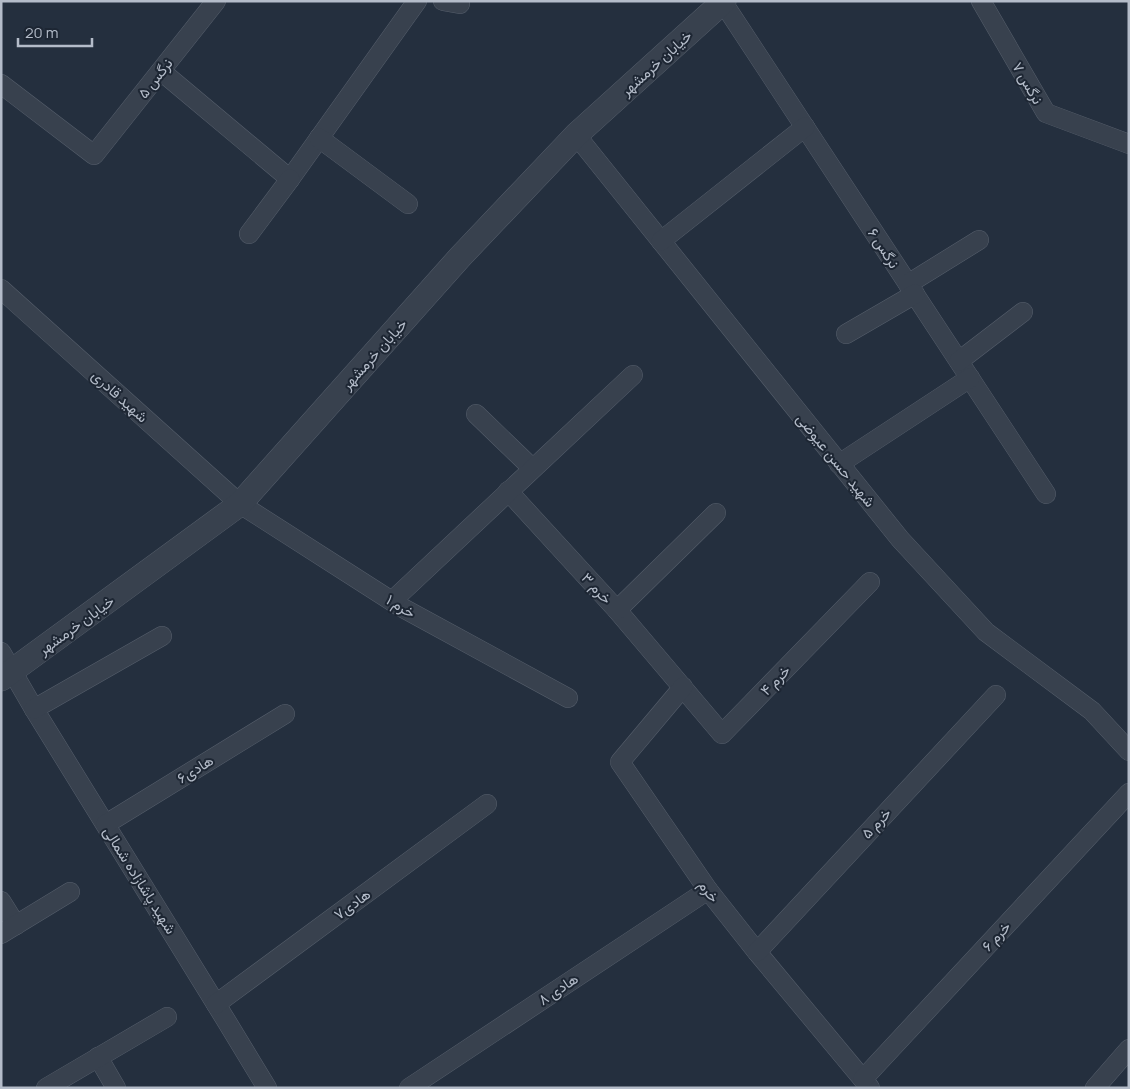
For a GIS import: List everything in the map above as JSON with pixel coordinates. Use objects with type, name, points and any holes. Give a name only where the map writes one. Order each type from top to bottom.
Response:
[{"type":"street","name":"نرگس ۵","points":[[1,84],[94,155],[216,1]]},
{"type":"street","points":[[249,234],[417,1]]},
{"type":"street","name":"نرگس ۶","points":[[723,1],[1046,494]]},
{"type":"street","name":"خیابان خرمشهر","points":[[5,668],[240,504],[461,256],[576,135],[723,1]]},
{"type":"street","name":"نرگس ۷","points":[[981,1],[1046,113],[1129,144]]},
{"type":"street","points":[[161,71],[290,179]]},
{"type":"street","points":[[661,241],[805,126]]},
{"type":"street","name":"شهید حسن عیوضی","points":[[576,135],[900,539],[986,632],[1092,711],[1129,751]]},
{"type":"street","points":[[319,138],[408,204]]},
{"type":"street","points":[[846,334],[979,240]]},
{"type":"street","name":"شهید قادری","points":[[1,289],[240,504]]},
{"type":"street","points":[[959,362],[1023,312]]},
{"type":"street","points":[[392,601],[632,375]]},
{"type":"street","points":[[839,464],[970,378]]},
{"type":"street","points":[[476,414],[532,468]]},
{"type":"street","name":"خرم ۳","points":[[508,491],[617,610],[683,687]]},
{"type":"street","name":"خرم ۱","points":[[240,504],[401,607],[568,698]]},
{"type":"street","points":[[617,610],[716,513]]},
{"type":"street","name":"خرم ۴","points":[[683,687],[722,734],[870,582]]},
{"type":"street","points":[[34,708],[162,636]]},
{"type":"street","name":"شهید پاشازاده شمالی","points":[[5,668],[34,708],[267,1088]]},
{"type":"street","name":"خرم","points":[[683,687],[620,762],[708,890],[866,1084]]},
{"type":"street","name":"خرم ۵","points":[[757,952],[996,695]]},
{"type":"street","name":"هادی۶","points":[[106,824],[285,714]]},
{"type":"street","name":"خرم ۶","points":[[866,1084],[1129,793]]},
{"type":"street","name":"هادی۷","points":[[216,1004],[488,804]]},
{"type":"street","name":"هادی ۸","points":[[409,1088],[708,890]]},
{"type":"street","points":[[1,901],[8,930],[70,892]]},
{"type":"street","points":[[46,1088],[167,1017]]},
{"type":"street","points":[[1095,1088],[1129,1049]]},
{"type":"street","points":[[98,1057],[116,1088]]}]
